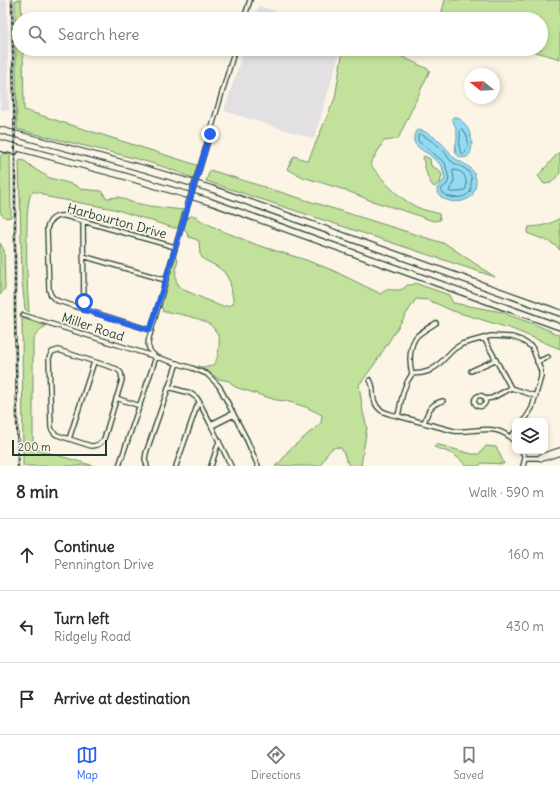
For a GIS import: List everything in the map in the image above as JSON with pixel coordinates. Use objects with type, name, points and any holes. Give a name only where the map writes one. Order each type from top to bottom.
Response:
[{"type":"highway","points":[[0,130],[145,169],[212,189],[560,313]]},
{"type":"highway","points":[[0,143],[124,176],[211,202],[560,327]]},
{"type":"highway","points":[[0,148],[39,157],[52,157]]},
{"type":"street","points":[[246,12],[250,0]]},
{"type":"street","points":[[119,466],[156,357],[150,352],[148,347],[150,330],[234,56]]},
{"type":"street","name":"Harbourton Drive","points":[[84,310],[58,301],[52,297],[49,289],[47,229],[50,221],[54,218],[65,216],[175,247]]},
{"type":"street","points":[[83,221],[84,310],[150,330]]},
{"type":"street","points":[[83,256],[165,280]]},
{"type":"street","name":"Miller Road","points":[[23,315],[203,372],[212,378],[219,386],[247,440],[258,466]]},
{"type":"street","points":[[412,374],[410,366],[414,340],[436,323]]},
{"type":"street","points":[[398,416],[403,390],[406,382],[412,374],[429,371],[438,366],[457,346],[491,336],[498,336],[512,337],[521,340],[532,347],[541,377],[532,408],[526,418]]},
{"type":"street","points":[[484,338],[511,388],[536,396]]},
{"type":"street","points":[[58,350],[94,362],[117,369],[122,373],[122,380],[104,439],[96,446],[54,434],[51,428],[49,358],[51,351],[58,350]]},
{"type":"street","points":[[537,362],[548,357]]},
{"type":"street","points":[[471,371],[495,360]]},
{"type":"street","points":[[69,439],[94,362]]},
{"type":"street","points":[[146,464],[146,453],[176,363]]},
{"type":"street","points":[[370,380],[373,386],[374,400],[378,408],[389,414],[462,432],[494,429],[501,431],[510,437]]},
{"type":"street","points":[[168,386],[190,393],[200,402],[231,466]]},
{"type":"street","points":[[486,400],[511,388]]},
{"type":"street","points":[[116,398],[140,406]]},
{"type":"street","points":[[424,423],[430,407],[443,401]]},
{"type":"street","points":[[176,466],[196,406],[200,402]]},
{"type":"street","points":[[211,425],[233,414]]},
{"type":"street","points":[[211,466],[219,441]]},
{"type":"street","points":[[525,458],[539,458],[541,456],[557,453],[560,450]]},
{"type":"street","points":[[523,454],[525,458],[523,466]]},
{"type":"shaded area","points":[[0,0],[7,0],[9,111],[0,109]]},
{"type":"shaded area","points":[[259,6],[278,12],[257,12]]},
{"type":"shaded area","points":[[242,56],[339,56],[314,139],[224,111]]},
{"type":"green space","points":[[15,0],[21,0],[22,12],[15,12]]},
{"type":"green space","points":[[445,0],[560,0],[560,59],[548,55],[548,12],[442,12]]},
{"type":"green space","points":[[16,56],[23,56],[24,110],[197,165],[193,179],[149,162],[17,129]]},
{"type":"green space","points":[[342,56],[401,56],[430,70],[398,139],[384,141],[370,164],[388,185],[401,197],[416,207],[439,214],[440,220],[433,221],[372,201],[345,190],[303,177],[287,169],[294,156],[308,161],[335,98]]},
{"type":"green space","points":[[560,152],[560,173],[551,183],[544,184],[538,176]]},
{"type":"green space","points":[[3,153],[10,154],[11,217],[6,218],[0,213],[0,157]]},
{"type":"green space","points":[[424,156],[430,159],[431,166],[439,170],[442,175],[440,183],[434,187],[427,174],[423,158]]},
{"type":"green space","points":[[22,160],[50,178],[75,185],[81,189],[102,191],[106,198],[119,197],[131,202],[149,206],[183,210],[178,228],[114,209],[48,197],[37,192],[31,193],[28,211],[27,240],[29,312],[25,309],[22,281],[19,161]]},
{"type":"green space","points":[[210,170],[446,244],[495,277],[206,181]]},
{"type":"green space","points":[[191,216],[196,216],[200,220],[218,229],[257,245],[306,260],[332,270],[381,294],[387,290],[401,290],[407,285],[412,285],[415,283],[449,295],[453,303],[503,312],[560,335],[560,349],[512,329],[453,311],[428,300],[416,299],[374,365],[359,385],[367,427],[361,466],[350,466],[342,449],[338,447],[332,449],[326,455],[320,466],[275,466],[282,460],[288,451],[321,423],[322,415],[306,407],[286,401],[276,400],[235,387],[229,381],[219,379],[198,366],[207,367],[213,365],[218,353],[219,338],[214,329],[205,321],[179,314],[163,312],[161,303],[173,258],[175,257],[178,259],[176,282],[180,288],[220,306],[229,306],[233,304],[233,299],[230,282],[225,273],[218,267],[203,259],[200,254],[199,241],[189,237],[184,228],[187,219]]},
{"type":"green space","points":[[560,218],[560,250],[550,242],[527,233],[529,227],[545,225]]},
{"type":"green space","points":[[0,243],[4,250],[5,288],[0,295]]},
{"type":"green space","points":[[22,318],[46,326],[41,329],[33,339],[33,448],[94,466],[23,466]]},
{"type":"green space","points":[[436,444],[472,454],[479,454],[486,446],[496,447],[504,464],[482,463],[479,466],[465,466],[456,456],[434,447]]},
{"type":"water","points":[[453,117],[459,118],[464,123],[471,135],[471,151],[465,158],[457,155],[456,153],[455,149],[457,135],[452,119]]},
{"type":"water","points":[[416,131],[427,132],[436,138],[453,157],[473,171],[476,184],[473,194],[469,198],[459,202],[452,202],[442,197],[438,193],[437,188],[445,179],[442,166],[415,144],[414,137]]},
{"type":"waterway","points":[[235,421],[256,466]]},
{"type":"railway","points":[[12,0],[12,12]]},
{"type":"railway","points":[[13,56],[18,466]]},
{"type":"route","points":[[84,302],[84,310],[150,330],[210,134]]}]
